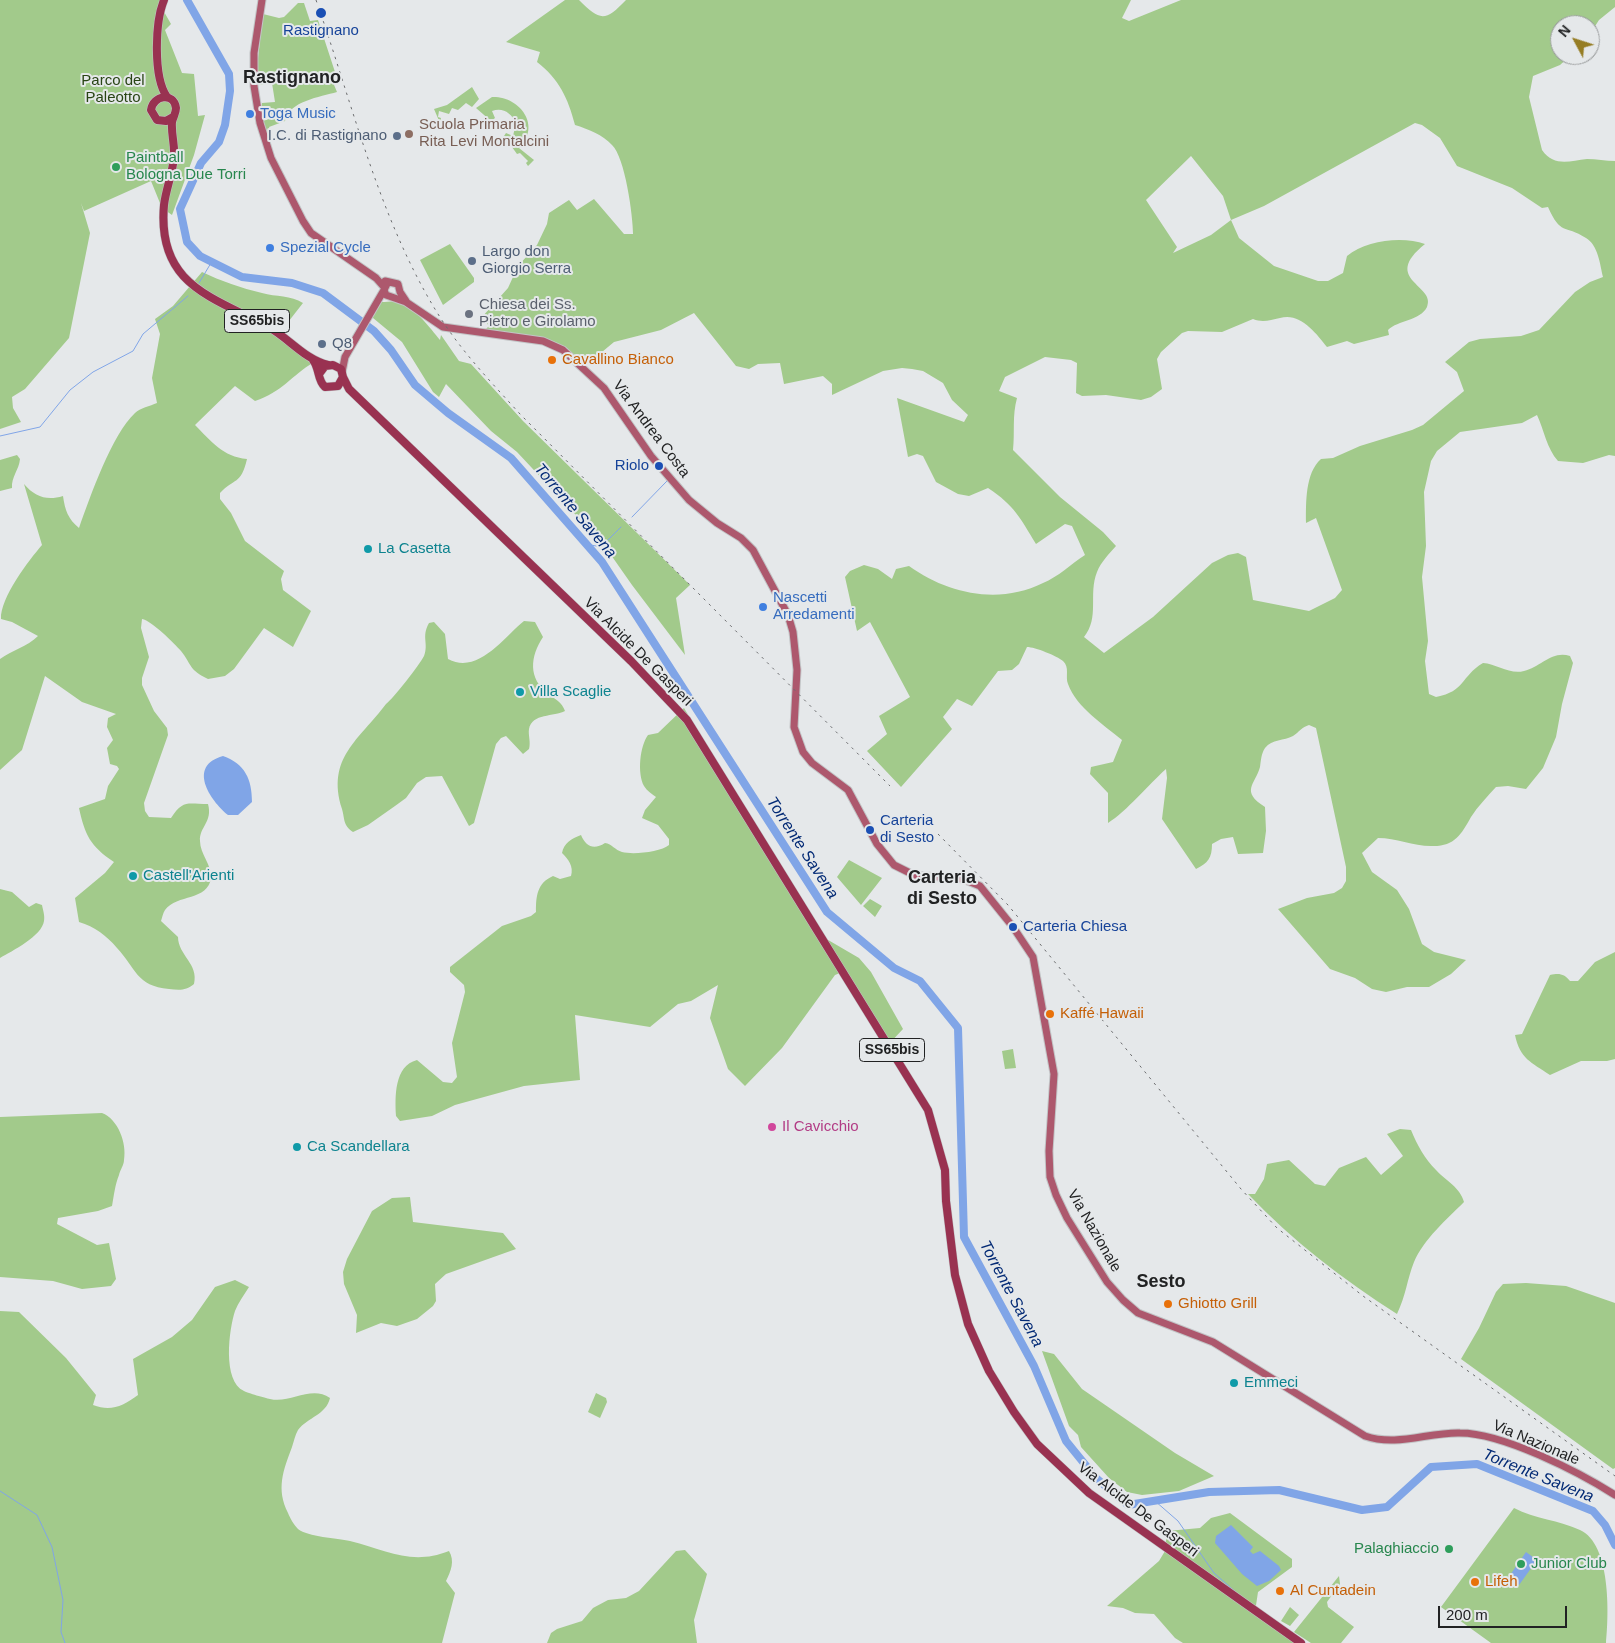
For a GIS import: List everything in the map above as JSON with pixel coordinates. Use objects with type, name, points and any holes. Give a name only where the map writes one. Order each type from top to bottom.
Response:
[{"type":"main road","points":[[162,121],[173,117],[175,105],[167,97],[162,86],[156,38],[157,24],[164,0]]},
{"type":"main road","points":[[262,0],[254,53],[254,86],[260,123],[271,158],[311,233],[376,278],[395,295]]},
{"type":"main road","points":[[162,86],[152,106],[152,114],[162,121],[172,134]]},
{"type":"main road","points":[[157,99],[167,97]]},
{"type":"main road","name":"SS65bis","points":[[173,117],[172,134],[175,155],[164,204],[165,238],[168,252],[194,287],[228,308],[272,329],[313,360],[320,382],[325,387],[338,386]]},
{"type":"main road","points":[[338,386],[345,357],[385,286],[397,282],[395,295]]},
{"type":"main road","points":[[377,301],[395,295]]},
{"type":"main road","name":"Via Andrea Costa","points":[[395,295],[443,328],[543,341],[563,350],[604,388],[650,456],[689,500],[717,523],[741,538],[753,550],[788,615],[792,632],[797,670],[794,712],[798,742],[810,760],[848,790]]},
{"type":"main road","points":[[319,374],[330,365],[345,357]]},
{"type":"main road","points":[[313,360],[330,365]]},
{"type":"main road","name":"SS65bis","points":[[330,365],[342,374]]},
{"type":"main road","name":"Via Alcide De Gasperi","points":[[342,374],[349,389],[654,684],[687,720],[928,1110],[945,1170],[946,1201],[955,1274],[968,1324],[989,1371],[1014,1412],[1032,1436],[1061,1468],[1089,1493],[1301,1643]]},
{"type":"main road","name":"Via Alcide De Gasperi","points":[[338,386],[349,389]]},
{"type":"main road","name":"Via Nazionale","points":[[848,790],[877,844],[894,865],[914,875],[958,878],[974,883],[990,896],[1030,951],[1035,964],[1054,1074],[1049,1151],[1050,1176],[1067,1218],[1091,1259],[1123,1300],[1145,1316],[1206,1339],[1226,1349],[1365,1436],[1390,1441],[1454,1433],[1496,1438],[1570,1471],[1615,1495]]},
{"type":"green space","name":"Parco del Paleotto","points":[[0,0],[162,0],[163,10],[171,24],[165,30],[182,73],[194,74],[198,116],[205,115],[194,155],[172,215],[162,208],[151,181],[84,211],[81,203],[90,233],[69,338],[25,389],[12,397],[13,408],[21,422],[0,429]]},
{"type":"green space","points":[[565,0],[579,0],[592,12],[602,16],[613,12],[626,0],[1131,0],[1122,18],[1129,21],[1181,0],[1615,0],[1615,7],[1600,19],[1600,15],[1550,15],[1550,65],[1560,65],[1533,76],[1529,97],[1542,150],[1552,159],[1562,162],[1587,159],[1615,161],[1615,456],[1609,455],[1583,463],[1558,461],[1548,445],[1537,415],[1522,423],[1460,432],[1437,451],[1431,461],[1424,492],[1426,546],[1422,577],[1428,641],[1425,661],[1429,694],[1436,697],[1453,691],[1470,673],[1483,663],[1519,672],[1530,669],[1558,655],[1570,656],[1573,663],[1562,704],[1556,737],[1543,768],[1526,789],[1508,786],[1496,787],[1477,809],[1456,839],[1451,842],[1439,846],[1424,846],[1378,838],[1362,853],[1372,872],[1397,890],[1409,909],[1422,944],[1434,952],[1466,960],[1451,974],[1429,987],[1407,987],[1386,992],[1372,989],[1355,978],[1330,969],[1278,909],[1307,898],[1334,893],[1342,888],[1346,881],[1346,867],[1316,728],[1309,725],[1290,738],[1268,745],[1261,758],[1260,767],[1251,792],[1253,797],[1265,807],[1266,831],[1263,853],[1238,854],[1233,837],[1221,839],[1212,844],[1208,859],[1204,865],[1196,869],[1162,819],[1167,778],[1166,769],[1130,805],[1108,823],[1108,793],[1090,774],[1091,767],[1113,762],[1122,740],[1091,715],[1072,693],[1067,681],[1065,663],[1051,654],[1035,648],[1027,647],[1019,664],[1012,670],[998,671],[972,706],[957,699],[943,717],[952,729],[901,787],[867,751],[887,734],[879,716],[910,697],[870,622],[857,631],[845,577],[850,571],[864,565],[878,569],[892,579],[896,569],[909,566],[940,584],[957,589],[992,595],[1009,594],[1043,583],[1085,555],[1072,526],[1065,524],[1036,544],[1011,507],[988,488],[969,496],[958,494],[936,482],[923,456],[917,454],[908,457],[897,398],[964,422],[968,415],[952,400],[943,383],[923,371],[902,368],[883,371],[832,395],[832,384],[823,376],[784,384],[780,363],[758,364],[749,369],[736,366],[694,313],[661,330],[614,342],[584,367],[560,348],[484,331],[489,326],[482,317],[508,288],[518,266],[537,245],[547,224],[549,213],[569,200],[577,210],[594,199],[624,234],[633,234],[632,214],[627,187],[617,152],[600,135],[575,125],[562,90],[545,68],[537,62],[540,52],[506,42]],"holes":[[[1415,123],[1422,125],[1440,138],[1457,166],[1512,188],[1542,208],[1548,207],[1560,226],[1590,241],[1598,255],[1603,277],[1590,282],[1575,292],[1539,330],[1521,336],[1480,339],[1469,342],[1445,362],[1457,372],[1464,391],[1423,425],[1360,446],[1333,458],[1321,459],[1309,480],[1306,523],[1316,518],[1342,590],[1335,598],[1309,611],[1253,600],[1246,557],[1238,553],[1228,555],[1212,563],[1153,617],[1104,653],[1084,637],[1092,622],[1093,589],[1097,572],[1103,561],[1116,546],[1103,532],[1060,497],[1013,450],[1017,398],[999,391],[1005,377],[1045,357],[1071,360],[1077,363],[1076,393],[1082,396],[1106,395],[1141,400],[1151,397],[1162,389],[1157,359],[1161,352],[1182,333],[1188,331],[1222,332],[1253,319],[1263,321],[1287,317],[1294,318],[1307,325],[1327,347],[1347,341],[1354,344],[1389,335],[1388,330],[1392,327],[1414,318],[1424,312],[1427,307],[1428,299],[1425,293],[1408,274],[1408,266],[1413,256],[1425,244],[1396,240],[1364,246],[1347,256],[1343,273],[1328,281],[1318,281],[1274,266],[1239,238],[1231,220],[1264,206]],[[1191,156],[1223,196],[1231,220],[1211,235],[1173,253],[1177,247],[1146,200]]]},
{"type":"green space","points":[[298,3],[304,3],[310,21],[318,20],[335,72],[329,73],[337,92],[299,104],[292,109],[285,121],[269,127],[272,135],[268,137],[263,121],[269,119],[268,110],[262,110],[262,103],[275,102],[272,83],[258,85],[258,58],[263,14],[279,18],[284,17]]},
{"type":"green space","points":[[472,87],[479,99],[472,107],[466,103],[458,110],[452,108],[449,114],[439,111],[440,123],[434,109],[447,105]]},
{"type":"green space","points":[[492,97],[511,101],[525,114],[528,122],[528,131],[526,139],[519,148],[534,160],[528,166],[526,163],[528,161],[520,153],[517,154],[504,136],[506,133],[513,136],[516,123],[512,116],[503,110],[496,110],[492,111],[495,118],[491,121],[476,108]]},
{"type":"green space","points":[[450,244],[474,278],[474,282],[443,305],[420,260]]},
{"type":"green space","points":[[202,272],[239,287],[283,296],[303,303],[285,326],[281,335],[314,362],[272,393],[255,401],[235,386],[195,425],[224,452],[247,459],[240,477],[220,493],[220,499],[231,513],[245,541],[284,571],[281,579],[283,590],[311,611],[293,647],[264,628],[234,669],[225,676],[208,679],[194,670],[181,651],[163,633],[142,619],[141,628],[149,657],[142,678],[142,685],[154,711],[167,728],[168,735],[144,803],[145,811],[149,817],[171,818],[183,805],[191,803],[208,804],[209,810],[200,841],[211,873],[209,885],[198,894],[170,905],[164,911],[161,921],[178,937],[181,949],[194,971],[194,984],[185,989],[176,990],[158,987],[143,980],[109,939],[95,929],[79,922],[75,898],[105,873],[114,862],[99,851],[86,833],[79,808],[105,799],[108,786],[119,769],[117,766],[110,764],[107,748],[113,740],[107,727],[108,718],[116,714],[82,702],[45,676],[22,750],[0,770],[0,659],[38,636],[12,622],[1,619],[2,610],[10,590],[23,569],[42,545],[24,484],[32,492],[42,497],[63,496],[68,514],[79,528],[102,467],[118,435],[135,413],[142,408],[157,403],[152,378],[160,334],[155,319],[173,306]]},
{"type":"green space","points":[[382,302],[404,304],[421,318],[440,340],[441,335],[459,361],[471,364],[523,421],[690,585],[676,598],[685,655],[604,545],[517,452],[491,431],[446,384],[439,397],[433,392],[402,342],[367,313],[371,307]]},
{"type":"green space","points":[[17,455],[20,459],[12,488],[0,491],[0,460]]},
{"type":"green space","points":[[524,621],[535,622],[543,637],[535,652],[533,667],[537,681],[548,694],[560,703],[565,711],[534,720],[529,729],[529,749],[523,754],[506,736],[501,738],[496,744],[474,823],[469,826],[442,776],[426,777],[417,783],[406,798],[368,825],[353,832],[347,827],[338,791],[338,776],[342,763],[356,740],[422,660],[426,647],[425,636],[429,623],[434,622],[445,634],[448,659],[459,663],[470,662],[480,658],[499,645]]},
{"type":"green space","points":[[684,708],[823,937],[859,958],[871,972],[903,1029],[888,1045],[840,973],[835,975],[782,1048],[745,1086],[728,1069],[710,1018],[718,985],[691,1001],[678,1004],[650,1027],[575,1015],[580,1080],[524,1086],[455,1105],[432,1116],[400,1121],[396,1116],[397,1083],[400,1075],[409,1063],[417,1060],[443,1082],[452,1083],[457,1077],[452,1043],[465,992],[464,985],[450,972],[450,967],[502,926],[531,916],[536,912],[538,891],[544,882],[553,876],[560,879],[571,876],[571,866],[562,853],[566,844],[581,835],[588,845],[594,847],[605,843],[627,853],[654,851],[669,845],[669,839],[658,825],[642,818],[645,810],[656,797],[644,786],[640,760],[648,735],[658,733]]},
{"type":"green space","points":[[849,860],[882,878],[861,905],[837,877]]},
{"type":"green space","points":[[0,889],[12,892],[29,907],[36,903],[42,905],[44,921],[38,932],[19,947],[0,958]]},
{"type":"green space","points":[[870,899],[882,906],[875,917],[863,906]]},
{"type":"green space","points":[[1615,952],[1615,1059],[1607,1061],[1581,1061],[1550,1075],[1523,1055],[1515,1035],[1522,1034],[1550,975],[1562,975],[1570,981],[1578,981],[1595,962]]},
{"type":"green space","points":[[1013,1049],[1016,1068],[1005,1069],[1002,1051]]},
{"type":"green space","points":[[102,1113],[113,1120],[117,1126],[123,1139],[125,1153],[124,1162],[116,1183],[112,1206],[98,1211],[58,1218],[57,1224],[97,1245],[109,1243],[116,1279],[111,1286],[82,1289],[53,1281],[0,1277],[0,1117]]},
{"type":"green space","points":[[1400,1129],[1411,1130],[1428,1161],[1456,1188],[1464,1202],[1436,1230],[1418,1254],[1397,1314],[1357,1287],[1300,1243],[1248,1194],[1255,1194],[1264,1179],[1267,1164],[1289,1160],[1315,1184],[1325,1186],[1339,1168],[1366,1157],[1381,1175],[1403,1156],[1387,1134]]},
{"type":"green space","points":[[410,1197],[413,1222],[503,1233],[516,1249],[446,1274],[435,1284],[436,1301],[433,1306],[417,1319],[397,1326],[381,1323],[356,1333],[357,1315],[344,1284],[343,1272],[347,1259],[372,1211],[392,1198]]},
{"type":"green space","points":[[235,1280],[249,1287],[236,1308],[229,1342],[232,1377],[237,1385],[246,1392],[270,1399],[278,1400],[315,1393],[330,1398],[325,1408],[302,1426],[295,1436],[282,1480],[282,1496],[291,1519],[298,1529],[309,1534],[350,1541],[399,1555],[423,1557],[449,1551],[452,1562],[446,1581],[455,1593],[442,1643],[0,1643],[0,1311],[19,1312],[66,1358],[96,1395],[93,1405],[111,1408],[122,1405],[138,1395],[133,1359],[172,1337],[192,1320],[215,1287]]},
{"type":"green space","points":[[1526,1283],[1566,1286],[1615,1303],[1615,1468],[1613,1469],[1461,1359],[1479,1328],[1496,1292],[1503,1284]]},
{"type":"green space","points":[[1042,1351],[1054,1354],[1082,1389],[1175,1453],[1214,1476],[1179,1491],[1142,1495],[1127,1492],[1109,1478],[1081,1447],[1078,1435],[1069,1426]]},
{"type":"green space","points":[[596,1393],[606,1398],[607,1402],[600,1418],[588,1412]]},
{"type":"green space","name":"Junior Club","points":[[1514,1508],[1530,1515],[1580,1530],[1590,1538],[1598,1549],[1606,1581],[1608,1615],[1606,1643],[1491,1643],[1441,1607]]},
{"type":"green space","points":[[1230,1513],[1292,1559],[1292,1567],[1258,1592],[1255,1612],[1294,1641],[1293,1643],[1183,1643],[1175,1638],[1154,1614],[1135,1613],[1123,1608],[1107,1606],[1159,1561],[1165,1551],[1167,1531],[1200,1528],[1211,1518]]},
{"type":"green space","points":[[685,1550],[707,1574],[694,1620],[697,1643],[547,1643],[551,1633],[557,1629],[582,1621],[593,1608],[608,1600],[626,1598],[639,1591],[676,1551]]},
{"type":"green space","points":[[1339,1576],[1340,1584],[1327,1602],[1328,1607],[1354,1627],[1341,1643],[1311,1643],[1294,1632]]},
{"type":"green space","points":[[1290,1607],[1299,1615],[1290,1626],[1281,1621]]},
{"type":"water","points":[[223,756],[231,759],[242,768],[251,786],[252,802],[238,815],[228,815],[221,809],[205,784],[204,775],[206,767],[212,761]]},
{"type":"water","points":[[1231,1525],[1253,1547],[1250,1551],[1253,1554],[1260,1551],[1279,1566],[1281,1570],[1269,1581],[1257,1586],[1242,1574],[1215,1543],[1216,1536]]},
{"type":"water","points":[[1526,1552],[1537,1560],[1519,1585],[1508,1578]]},
{"type":"waterway","name":"Torrente Savena","points":[[187,0],[229,74],[230,91],[225,125],[219,142],[201,163],[180,209],[187,242],[200,256],[242,277],[292,283],[323,293],[374,331],[391,350],[415,385],[448,413],[511,458],[602,562],[827,912],[894,968],[920,981],[958,1028],[964,1237],[1034,1366],[1066,1441],[1096,1478],[1128,1505],[1209,1492],[1279,1490],[1362,1510],[1387,1507],[1431,1467],[1477,1464],[1593,1511],[1605,1525],[1615,1545]]},
{"type":"waterway","points":[[199,283],[211,263]]},
{"type":"waterway","points":[[0,436],[40,427],[70,390],[93,372],[133,351],[143,334],[188,296]]},
{"type":"waterway","points":[[632,517],[667,481]]},
{"type":"waterway","points":[[586,544],[601,547],[621,527]]},
{"type":"waterway","points":[[0,1491],[37,1515],[52,1547],[63,1600],[61,1632],[65,1643]]},
{"type":"waterway","points":[[1155,1501],[1178,1521],[1214,1573],[1238,1594]]},
{"type":"railway","points":[[316,0],[369,161],[399,240],[417,278],[456,341],[520,414],[890,786]]},
{"type":"railway","points":[[938,834],[1008,905],[1241,1189],[1277,1228],[1363,1296],[1615,1476]]},
{"type":"place","name":"Rastignano","points":[[321,13]]},
{"type":"place","name":"Toga Music","points":[[250,114]]},
{"type":"place","name":"Scuola Primaria Rita Levi Montalcini","points":[[409,134]]},
{"type":"place","name":"I.C. di Rastignano","points":[[397,136]]},
{"type":"place","name":"Paintball Bologna Due Torri","points":[[116,167]]},
{"type":"place","name":"Spezial Cycle","points":[[270,248]]},
{"type":"place","name":"Largo don Giorgio Serra","points":[[472,261]]},
{"type":"place","name":"Chiesa dei Ss. Pietro e Girolamo","points":[[469,314]]},
{"type":"place","name":"Q8","points":[[322,344]]},
{"type":"place","name":"Cavallino Bianco","points":[[552,360]]},
{"type":"place","name":"Riolo","points":[[659,466]]},
{"type":"place","name":"La Casetta","points":[[368,549]]},
{"type":"place","name":"Nascetti Arredamenti","points":[[763,607]]},
{"type":"place","name":"Villa Scaglie","points":[[520,692]]},
{"type":"place","name":"Carteria di Sesto","points":[[870,830]]},
{"type":"place","name":"Castell'Arienti","points":[[133,876]]},
{"type":"place","name":"Carteria Chiesa","points":[[1013,927]]},
{"type":"place","name":"Kaffé Hawaii","points":[[1050,1014]]},
{"type":"place","name":"Il Cavicchio","points":[[772,1127]]},
{"type":"place","name":"Ca Scandellara","points":[[297,1147]]},
{"type":"place","name":"Ghiotto Grill","points":[[1168,1304]]},
{"type":"place","name":"Emmeci","points":[[1234,1383]]},
{"type":"place","name":"Palaghiaccio","points":[[1449,1549]]},
{"type":"place","name":"Junior Club","points":[[1521,1564]]},
{"type":"place","name":"Lifeh","points":[[1475,1582]]},
{"type":"place","name":"Al Cuntadein","points":[[1280,1591]]},
{"type":"district","name":"Rastignano","points":[[292,78]]},
{"type":"district","name":"Carteria di Sesto","points":[[942,888]]},
{"type":"district","name":"Sesto","points":[[1161,1282]]}]
